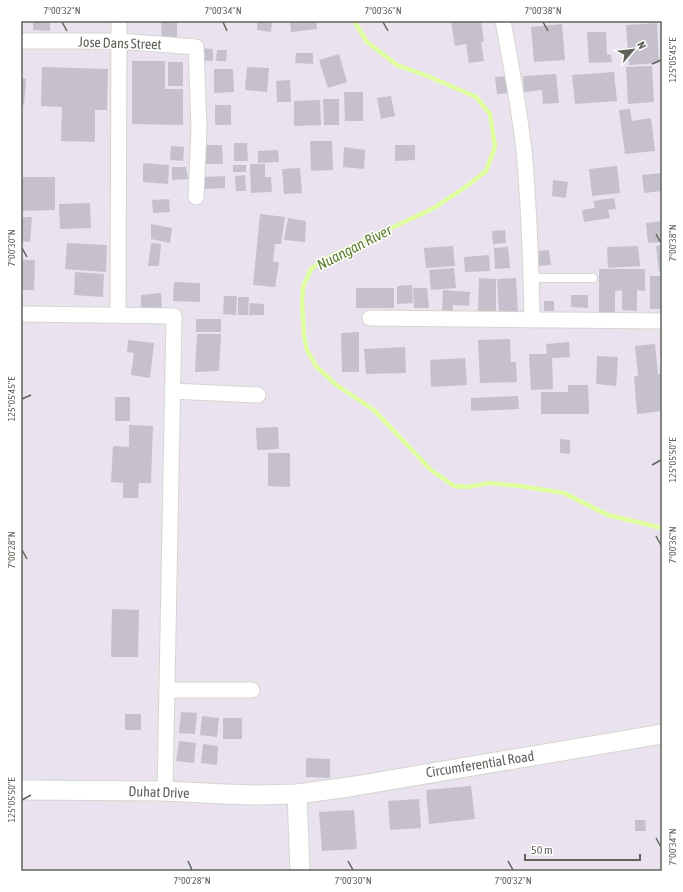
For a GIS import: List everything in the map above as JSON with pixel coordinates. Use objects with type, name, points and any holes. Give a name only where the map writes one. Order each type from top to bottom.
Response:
[{"type":"street","points":[[118,315],[120,21]]},
{"type":"street","points":[[503,21],[515,86],[524,150],[532,278],[532,320]]},
{"type":"street","name":"Jose Dans Street","points":[[21,41],[119,41],[196,47],[199,128],[196,197]]},
{"type":"street","points":[[21,314],[174,316],[165,791]]},
{"type":"street","points":[[370,318],[662,321]]},
{"type":"street","points":[[172,391],[258,395]]},
{"type":"street","points":[[167,690],[252,690]]},
{"type":"street","name":"Circumferential Road","points":[[297,794],[349,787],[662,734]]},
{"type":"street","name":"Duhat Drive","points":[[21,790],[297,794]]},
{"type":"street","points":[[297,794],[300,871]]},
{"type":"lane","points":[[532,278],[593,278]]},
{"type":"building","points":[[33,21],[50,21],[50,31],[33,30]]},
{"type":"building","points":[[161,21],[177,21],[177,41],[162,42]]},
{"type":"building","points":[[257,21],[272,21],[271,32],[257,30]]},
{"type":"building","points":[[290,21],[316,21],[317,29],[291,32]]},
{"type":"building","points":[[451,21],[481,21],[484,41],[481,42],[484,61],[469,63],[466,44],[455,46]]},
{"type":"building","points":[[657,23],[659,63],[629,65],[626,25]]},
{"type":"building","points":[[562,24],[565,60],[534,62],[531,27]]},
{"type":"building","points":[[587,32],[606,32],[607,55],[611,54],[612,62],[589,63]]},
{"type":"building","points":[[198,48],[213,49],[213,61],[197,60]]},
{"type":"building","points":[[217,50],[227,50],[226,61],[216,61]]},
{"type":"building","points":[[296,53],[313,53],[313,64],[295,63]]},
{"type":"building","points":[[339,54],[347,82],[328,88],[319,60]]},
{"type":"building","points":[[132,61],[165,61],[165,89],[183,89],[183,125],[132,124]]},
{"type":"building","points":[[168,62],[183,62],[183,86],[168,86]]},
{"type":"building","points":[[652,66],[654,102],[628,104],[626,67]]},
{"type":"building","points":[[42,67],[108,69],[107,110],[95,110],[95,142],[61,141],[62,107],[41,106]]},
{"type":"building","points":[[247,67],[269,68],[267,92],[245,90]]},
{"type":"building","points":[[214,69],[233,69],[234,92],[214,93]]},
{"type":"building","points":[[614,72],[617,101],[575,104],[572,75]]},
{"type":"building","points":[[556,74],[559,103],[543,104],[542,90],[524,92],[523,76]]},
{"type":"building","points":[[507,76],[510,93],[497,94],[495,77]]},
{"type":"building","points":[[21,78],[26,79],[24,105],[21,104]]},
{"type":"building","points":[[290,80],[291,102],[277,102],[276,81]]},
{"type":"building","points":[[344,92],[363,92],[363,121],[345,121]]},
{"type":"building","points":[[391,96],[395,116],[381,119],[377,98]]},
{"type":"building","points":[[323,99],[339,99],[339,125],[324,125]]},
{"type":"building","points":[[320,100],[321,125],[294,126],[294,101]]},
{"type":"building","points":[[215,105],[231,105],[231,125],[215,125]]},
{"type":"building","points":[[630,109],[632,121],[651,118],[655,151],[625,154],[619,110]]},
{"type":"building","points":[[310,141],[332,141],[333,170],[311,171]]},
{"type":"building","points":[[234,143],[247,143],[248,161],[234,161]]},
{"type":"building","points":[[203,145],[222,145],[223,164],[204,164]]},
{"type":"building","points":[[395,145],[415,145],[415,160],[395,161]]},
{"type":"building","points":[[171,146],[184,147],[183,161],[170,160]]},
{"type":"building","points":[[344,147],[365,150],[364,169],[343,167]]},
{"type":"building","points":[[278,150],[279,162],[258,163],[258,151]]},
{"type":"building","points":[[143,163],[169,165],[168,184],[143,182]]},
{"type":"building","points":[[250,164],[265,164],[265,177],[271,177],[272,192],[251,193]]},
{"type":"building","points":[[233,165],[246,165],[246,172],[233,172]]},
{"type":"building","points":[[617,166],[620,193],[592,196],[589,169]]},
{"type":"building","points":[[172,167],[186,167],[188,179],[172,180]]},
{"type":"building","points":[[300,168],[302,193],[284,194],[282,169]]},
{"type":"building","points":[[662,173],[662,191],[644,193],[642,175]]},
{"type":"building","points":[[245,175],[246,191],[236,191],[235,176]]},
{"type":"building","points":[[225,176],[225,188],[202,189],[202,177]]},
{"type":"building","points":[[21,177],[55,177],[55,210],[21,211]]},
{"type":"building","points":[[553,180],[568,182],[566,198],[552,196]]},
{"type":"building","points":[[614,198],[616,209],[608,210],[610,218],[584,222],[582,210],[595,208],[593,201]]},
{"type":"building","points":[[169,199],[170,212],[153,213],[152,200]]},
{"type":"building","points":[[90,203],[91,228],[60,229],[59,204]]},
{"type":"building","points":[[260,214],[285,217],[281,244],[275,244],[273,261],[279,263],[275,287],[253,285]]},
{"type":"building","points":[[21,217],[32,217],[30,242],[21,241]]},
{"type":"building","points":[[288,218],[306,221],[305,242],[284,240]]},
{"type":"building","points":[[662,221],[662,242],[648,243],[646,223]]},
{"type":"building","points":[[151,224],[172,228],[170,243],[151,239]]},
{"type":"building","points":[[505,230],[506,243],[493,244],[492,231]]},
{"type":"building","points":[[67,243],[107,245],[106,272],[65,269]]},
{"type":"building","points":[[151,243],[161,244],[159,266],[148,266]]},
{"type":"building","points":[[662,245],[662,271],[659,272],[656,246]]},
{"type":"building","points":[[453,246],[455,266],[426,268],[424,248]]},
{"type":"building","points":[[638,246],[640,266],[608,268],[607,247]]},
{"type":"building","points":[[508,247],[510,268],[495,269],[494,248]]},
{"type":"building","points":[[549,250],[551,265],[537,266],[536,251]]},
{"type":"building","points":[[489,255],[490,271],[465,272],[464,257]]},
{"type":"building","points":[[21,260],[35,260],[34,290],[21,290]]},
{"type":"building","points":[[454,268],[456,288],[431,290],[429,270]]},
{"type":"building","points":[[599,269],[645,269],[645,291],[637,290],[637,311],[622,310],[622,290],[615,291],[615,313],[599,313]]},
{"type":"building","points":[[75,272],[104,274],[103,297],[74,295]]},
{"type":"building","points":[[650,276],[662,276],[662,309],[650,309]]},
{"type":"building","points":[[479,278],[496,279],[496,311],[478,311]]},
{"type":"building","points":[[516,278],[518,313],[499,313],[497,279]]},
{"type":"building","points":[[174,282],[200,283],[200,302],[173,301]]},
{"type":"building","points":[[412,285],[413,303],[397,304],[397,286]]},
{"type":"building","points":[[356,288],[394,288],[394,308],[356,308]]},
{"type":"building","points":[[413,288],[427,288],[429,308],[414,308]]},
{"type":"building","points":[[443,290],[470,292],[469,306],[453,305],[453,312],[442,312]]},
{"type":"building","points":[[161,293],[162,309],[141,309],[141,295]]},
{"type":"building","points":[[571,295],[588,295],[588,308],[571,307]]},
{"type":"building","points":[[224,296],[237,296],[236,315],[223,314]]},
{"type":"building","points":[[238,297],[249,297],[248,315],[238,315]]},
{"type":"building","points":[[544,301],[554,301],[554,311],[544,311]]},
{"type":"building","points":[[250,303],[264,304],[264,315],[249,315]]},
{"type":"building","points":[[196,319],[221,319],[221,332],[196,332]]},
{"type":"building","points":[[359,332],[359,372],[342,372],[341,333]]},
{"type":"building","points":[[197,334],[221,334],[219,371],[195,372]]},
{"type":"building","points":[[510,339],[511,362],[516,362],[517,382],[480,383],[478,340]]},
{"type":"building","points":[[128,340],[154,343],[150,378],[131,375],[134,353],[127,352]]},
{"type":"building","points":[[569,342],[570,357],[552,358],[553,389],[531,390],[529,354],[547,354],[546,344]]},
{"type":"building","points":[[655,344],[658,374],[662,374],[662,411],[637,414],[634,376],[638,376],[635,346]]},
{"type":"building","points":[[405,347],[406,373],[366,374],[364,349]]},
{"type":"building","points":[[597,356],[618,357],[616,386],[596,384]]},
{"type":"building","points":[[465,358],[467,385],[431,387],[430,360]]},
{"type":"building","points":[[568,385],[588,385],[589,414],[541,414],[541,392],[568,392]]},
{"type":"building","points":[[518,396],[519,409],[471,411],[471,398]]},
{"type":"building","points":[[115,397],[130,397],[130,421],[115,421]]},
{"type":"building","points":[[129,425],[153,426],[151,483],[139,483],[138,498],[123,498],[123,483],[111,482],[113,446],[129,447]]},
{"type":"building","points":[[278,427],[279,449],[257,450],[256,428]]},
{"type":"building","points":[[560,439],[570,440],[570,454],[560,453]]},
{"type":"building","points":[[268,453],[290,453],[290,487],[268,486]]},
{"type":"building","points":[[112,609],[139,610],[138,657],[111,657]]},
{"type":"building","points":[[181,712],[197,713],[195,734],[179,733]]},
{"type":"building","points":[[125,714],[141,714],[141,730],[125,730]]},
{"type":"building","points":[[202,716],[219,718],[217,737],[200,735]]},
{"type":"building","points":[[223,718],[242,718],[242,739],[223,739]]},
{"type":"building","points":[[179,741],[196,743],[194,763],[176,761]]},
{"type":"building","points":[[203,744],[218,746],[217,765],[201,763]]},
{"type":"building","points":[[306,758],[330,759],[330,778],[306,777]]},
{"type":"building","points":[[471,786],[475,819],[429,824],[426,790]]},
{"type":"building","points":[[419,799],[421,828],[390,830],[388,801]]},
{"type":"building","points":[[354,810],[357,849],[322,851],[319,812]]},
{"type":"building","points":[[635,820],[645,820],[646,831],[635,831]]},
{"type":"waterway","name":"Nuangan River","points":[[354,21],[367,42],[397,65],[430,77],[476,97],[490,114],[495,147],[486,171],[467,186],[434,208],[327,258],[311,269],[303,287],[302,300],[304,336],[307,350],[316,366],[335,384],[374,410],[431,470],[454,486],[467,487],[490,483],[564,493],[608,515],[662,528]]}]
